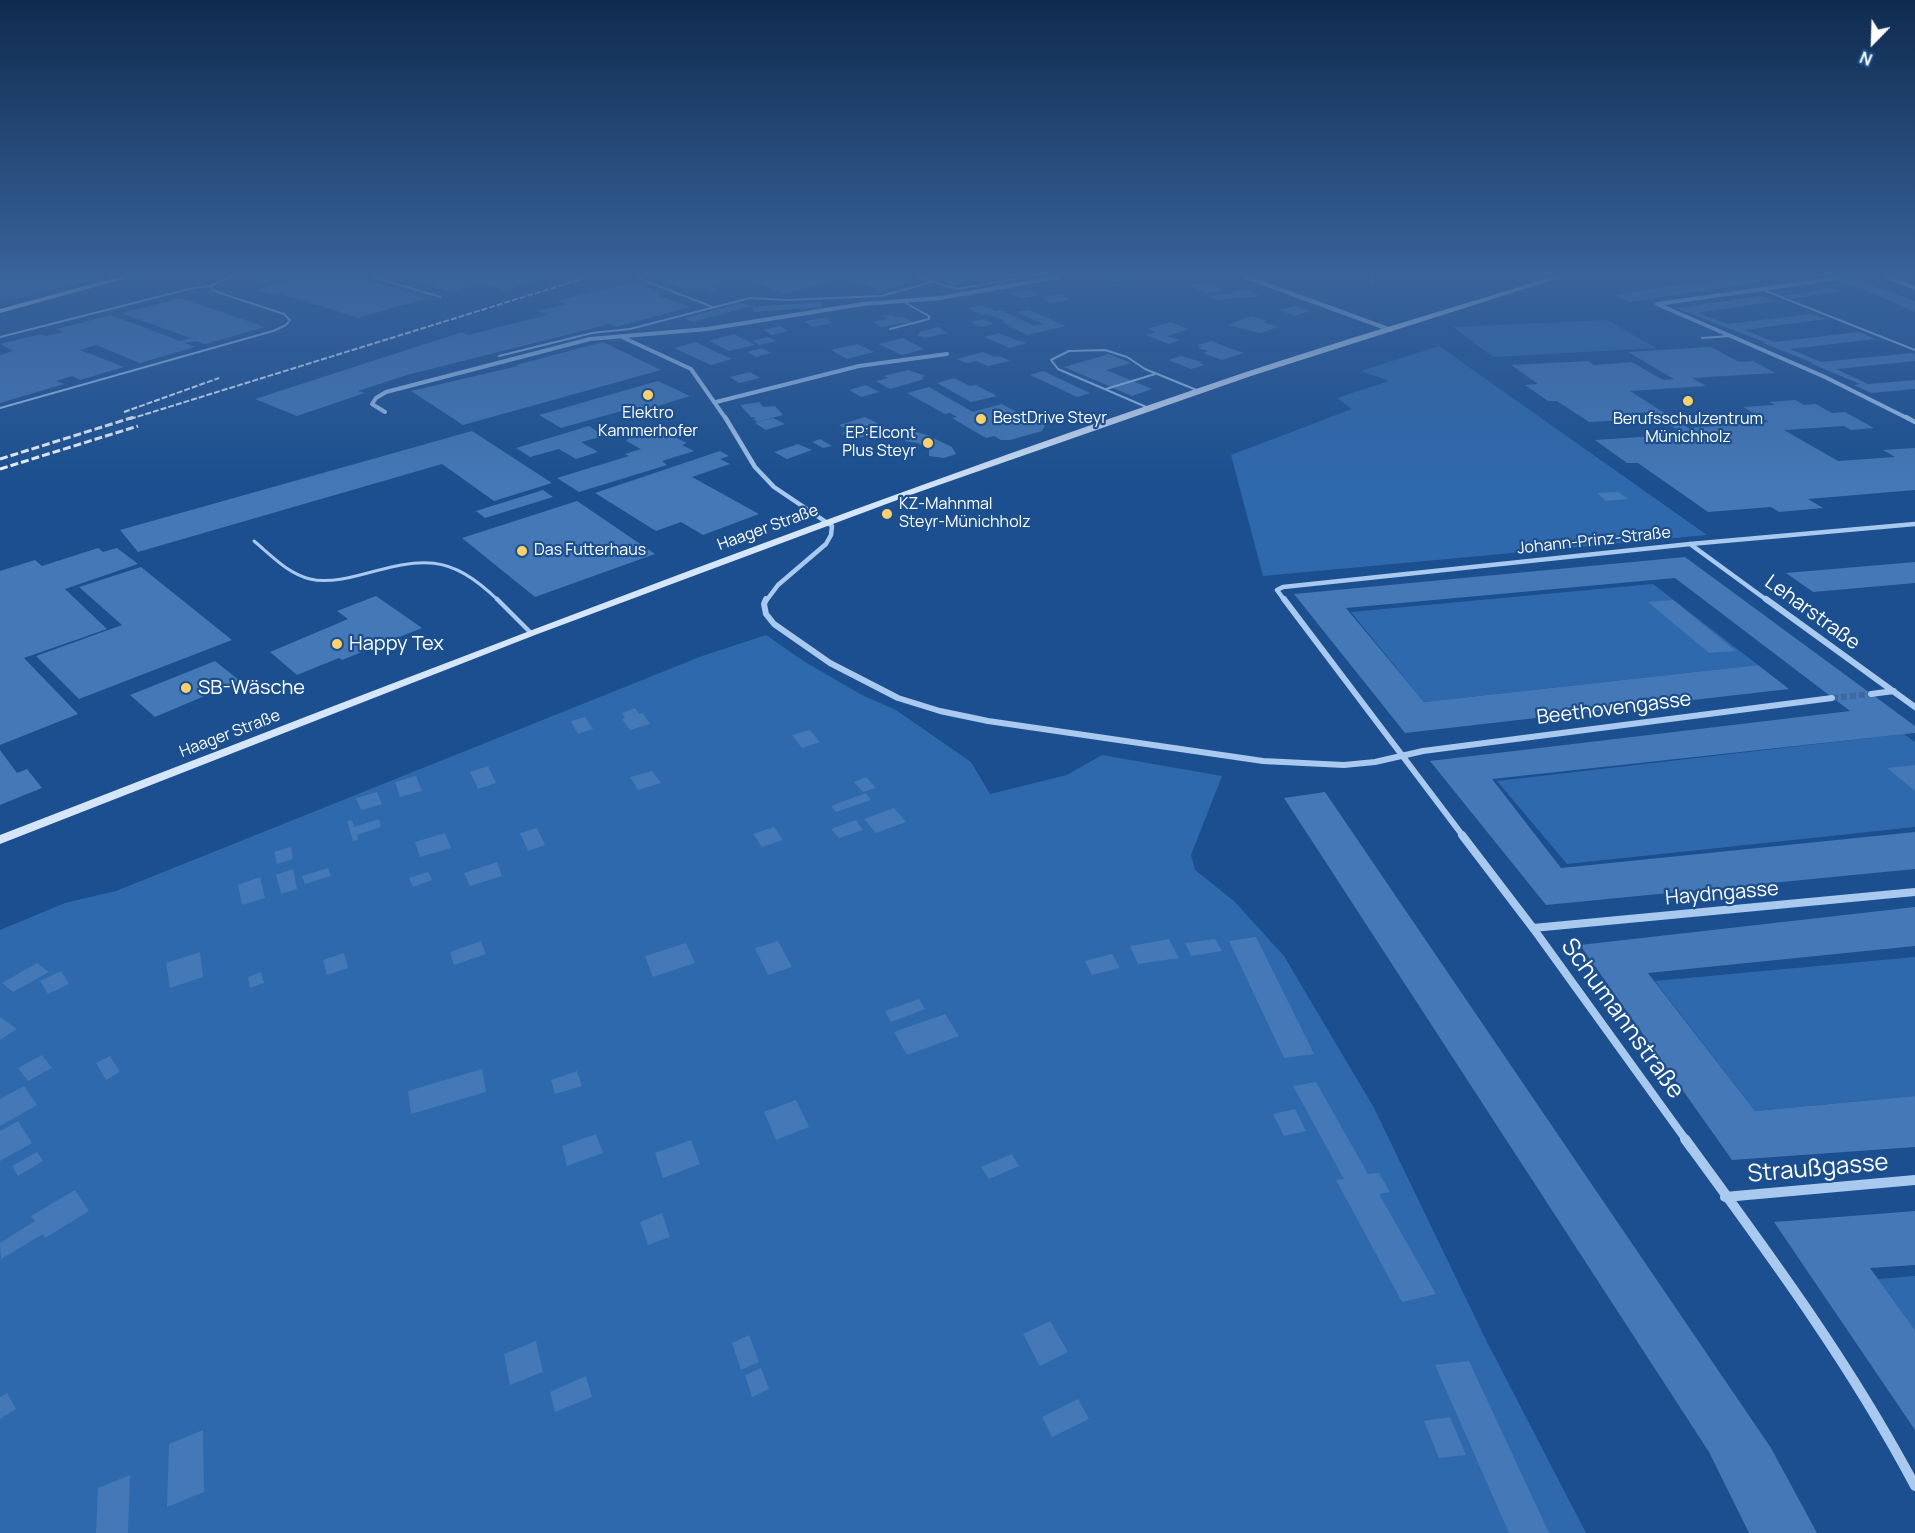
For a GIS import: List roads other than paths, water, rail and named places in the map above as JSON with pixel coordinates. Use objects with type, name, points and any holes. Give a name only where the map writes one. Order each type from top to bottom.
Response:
[{"type":"main road","name":"Haager Straße","points":[[0,840],[531,633],[828,522],[1334,349]]},
{"type":"street","points":[[385,412],[372,405],[372,402],[381,395],[403,387],[549,349]]},
{"type":"street","points":[[645,349],[691,369],[716,402],[755,467],[774,487],[828,522]]},
{"type":"street","points":[[1759,349],[1825,377],[1915,422]]},
{"type":"street","points":[[716,402],[859,366],[946,354]]},
{"type":"street","name":"Beethovengasse","points":[[828,522],[832,531],[828,541],[772,591],[764,604],[766,614],[774,624],[803,646],[850,674],[898,698],[940,711],[988,721],[1263,761],[1344,765],[1375,762],[1423,751],[1832,698]]},
{"type":"street","name":"Johann-Prinz-Straße","points":[[1277,590],[1283,587],[1690,544],[1915,524]]},
{"type":"street","name":"Leharstraße","points":[[1690,544],[1915,707]]},
{"type":"street","name":"Schumannstraße","points":[[1277,590],[1533,928],[1792,1288],[1883,1425],[1915,1486]]},
{"type":"street","points":[[1871,694],[1894,692]]},
{"type":"street","name":"Haydngasse","points":[[1533,928],[1915,892]]},
{"type":"street","name":"Straußgasse","points":[[1725,1197],[1915,1180]]},
{"type":"lane","points":[[0,408],[211,349]]},
{"type":"lane","points":[[499,356],[529,349]]},
{"type":"lane","points":[[1152,409],[1058,369],[1051,360],[1055,356],[1082,349],[1106,350],[1135,361],[1155,374],[1202,392]]},
{"type":"lane","points":[[1106,389],[1155,374]]},
{"type":"lane","points":[[254,541],[294,573],[327,582],[418,561],[450,566],[482,586],[531,633]]},
{"type":"tunnel","points":[[1832,698],[1871,694]]},
{"type":"railway","points":[[130,419],[357,349]]},
{"type":"railway","points":[[124,412],[219,378]]},
{"type":"railway","points":[[0,459],[134,417]]},
{"type":"railway","points":[[0,469],[138,426]]},
{"type":"place","name":"Elektro Kammerhofer","points":[[648,395]]},
{"type":"place","name":"Berufsschulzentrum Münichholz","points":[[1688,401]]},
{"type":"place","name":"BestDrive Steyr","points":[[981,419]]},
{"type":"place","name":"EP:Elcont Plus Steyr","points":[[928,443]]},
{"type":"place","name":"KZ-Mahnmal Steyr-Münichholz","points":[[887,514]]},
{"type":"place","name":"Das Futterhaus","points":[[522,551]]},
{"type":"place","name":"Happy Tex","points":[[337,644]]},
{"type":"place","name":"SB-Wäsche","points":[[186,688]]}]
